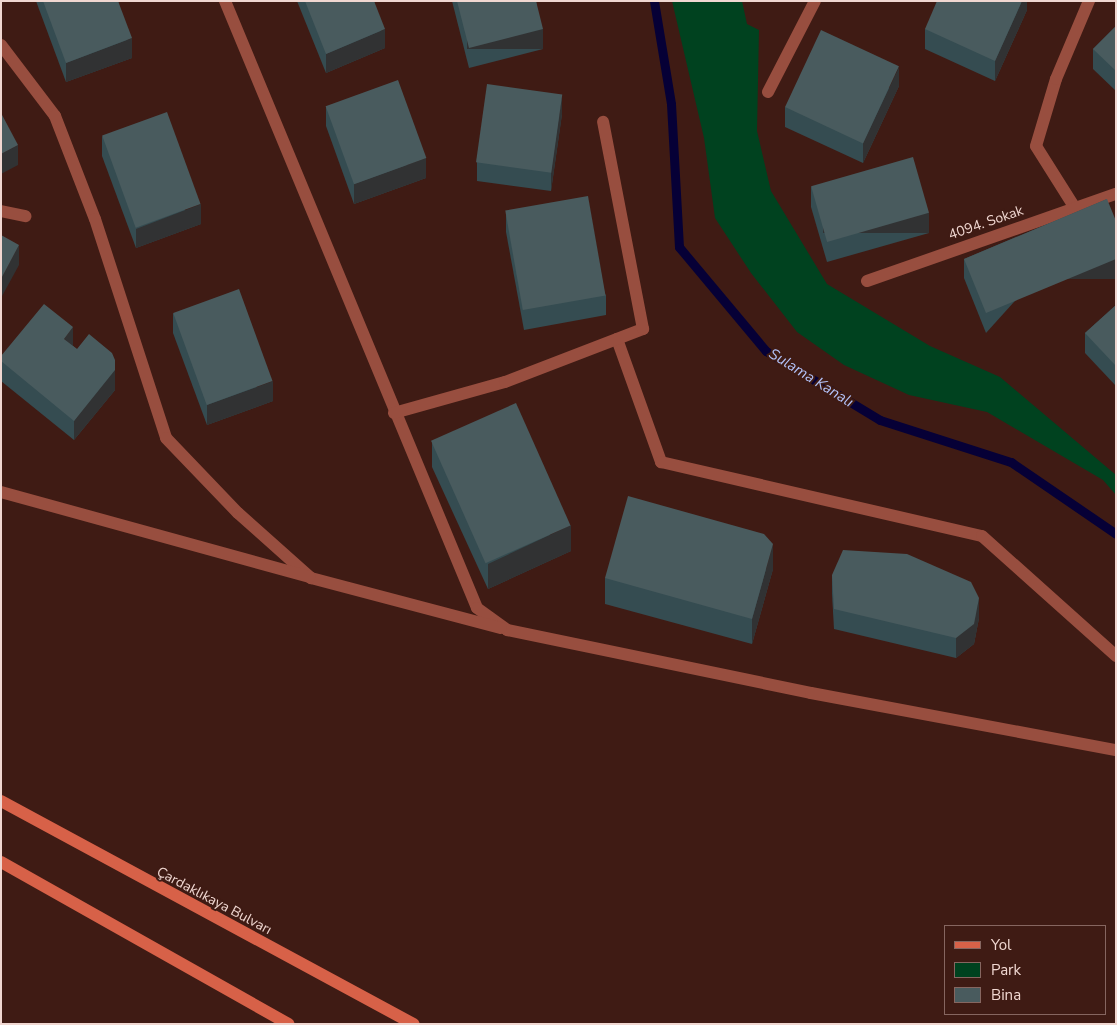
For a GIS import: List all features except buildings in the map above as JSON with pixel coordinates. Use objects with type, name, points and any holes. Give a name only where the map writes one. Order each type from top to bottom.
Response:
[{"type":"main road","name":"Çardaklıkaya Bulvarı","points":[[1,802],[414,1024]]},
{"type":"main road","points":[[1,862],[289,1024]]},
{"type":"street","points":[[224,1],[477,608],[507,630]]},
{"type":"street","points":[[1075,208],[1036,146],[1056,79],[1089,1]]},
{"type":"street","points":[[768,92],[813,4]]},
{"type":"street","points":[[1,44],[55,116],[95,220],[166,438],[238,513],[311,578]]},
{"type":"street","points":[[394,412],[505,382],[643,329],[603,122]]},
{"type":"street","name":"4094. Sokak","points":[[867,281],[1116,194]]},
{"type":"street","points":[[1,211],[24,216]]},
{"type":"street","points":[[618,339],[661,462],[982,536],[1116,656]]},
{"type":"street","points":[[1,492],[507,630],[811,693],[1116,750]]},
{"type":"green space","points":[[672,1],[742,1],[747,24],[759,30],[757,131],[771,191],[827,284],[930,346],[1000,377],[1116,475],[1116,495],[1103,480],[987,412],[909,395],[844,365],[797,332],[751,273],[715,218],[704,138]]},
{"type":"waterway","name":"Sulama Kanalı","points":[[654,1],[671,104],[679,247],[766,351],[880,420],[1011,462],[1116,534]]}]
